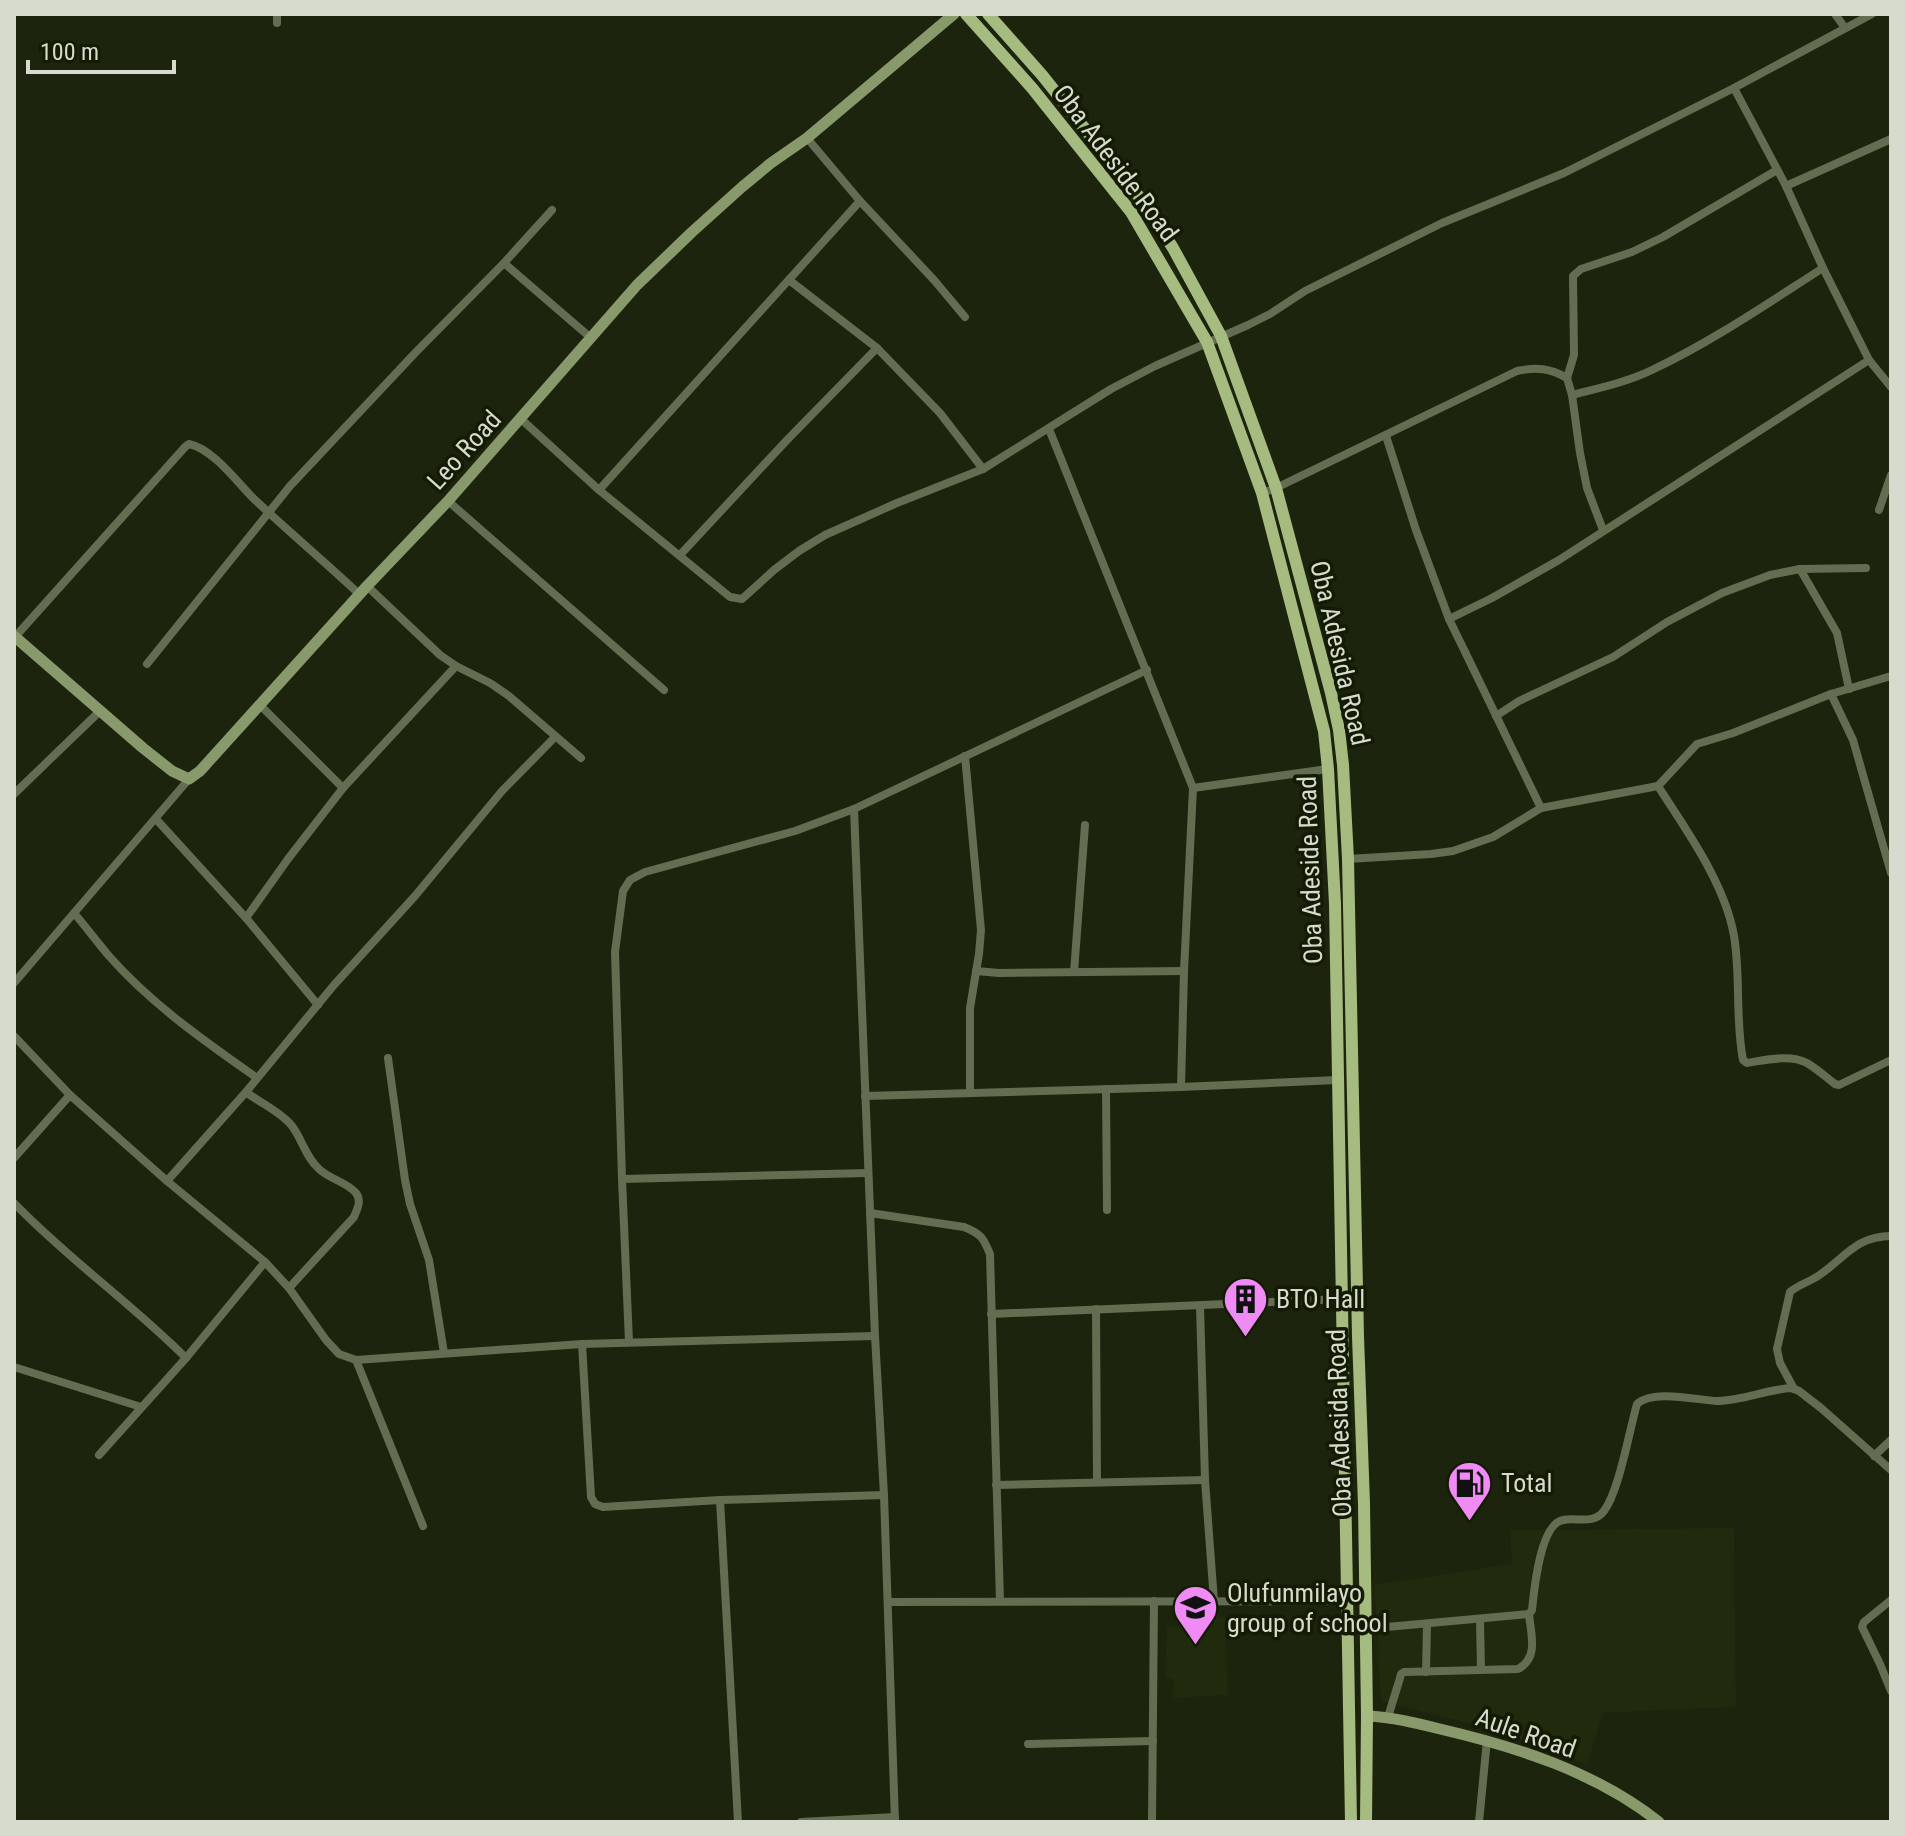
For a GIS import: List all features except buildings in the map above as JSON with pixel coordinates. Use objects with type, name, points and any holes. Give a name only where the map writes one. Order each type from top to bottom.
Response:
[{"type":"main road","name":"Oba Adeside Road","points":[[966,14],[1032,88],[1131,212],[1207,342],[1262,493],[1324,731],[1335,904],[1351,1822]]},
{"type":"main road","name":"Oba Adesida Road","points":[[988,14],[1042,75],[1144,203],[1173,248],[1221,336],[1276,488],[1339,730],[1348,859],[1364,1504],[1366,1822]]},
{"type":"main road","points":[[1337,1051],[1352,1051]]},
{"type":"main road","points":[[1342,1336],[1358,1336]]},
{"type":"street","name":"Leo Road","points":[[189,779],[200,771],[448,501],[637,285],[771,163],[807,138],[954,14]]},
{"type":"street","points":[[1835,14],[1845,28]]},
{"type":"street","points":[[521,419],[599,490],[730,597],[742,599],[774,570],[825,535],[983,469],[1133,377],[1270,314],[1305,291],[1442,223],[1564,173],[1734,88],[1872,14]]},
{"type":"street","points":[[1734,88],[1786,186],[1869,360],[1891,387]]},
{"type":"street","points":[[807,138],[965,317]]},
{"type":"street","points":[[1786,186],[1890,143]]},
{"type":"street","points":[[1603,530],[1587,488],[1567,378],[1574,355],[1573,276],[1581,269],[1632,252],[1663,237],[1777,170]]},
{"type":"street","points":[[599,490],[860,201]]},
{"type":"street","points":[[147,664],[290,486],[552,210]]},
{"type":"street","points":[[504,263],[591,338]]},
{"type":"street","points":[[1572,395],[1653,370],[1717,336],[1823,268]]},
{"type":"street","points":[[789,280],[877,348],[940,413],[983,469]]},
{"type":"street","points":[[680,555],[877,348]]},
{"type":"street","points":[[1449,619],[1559,560],[1869,360]]},
{"type":"street","points":[[1262,493],[1517,371],[1534,367],[1553,370],[1567,378]]},
{"type":"street","points":[[1049,429],[1193,788],[1181,1087]]},
{"type":"street","points":[[1386,436],[1449,619],[1541,808]]},
{"type":"street","points":[[14,983],[189,779],[172,771],[99,712],[15,637],[189,444],[200,447],[269,511],[440,655],[500,689],[581,758]]},
{"type":"street","points":[[1879,510],[1891,475]]},
{"type":"street","points":[[448,501],[664,690]]},
{"type":"street","points":[[1496,716],[1519,701],[1613,657],[1667,622],[1722,593],[1770,575],[1800,569],[1866,568]]},
{"type":"street","points":[[1800,569],[1837,633],[1849,689]]},
{"type":"street","points":[[246,918],[343,788],[456,666]]},
{"type":"street","points":[[629,1342],[615,952],[623,891],[630,880],[645,872],[795,831],[854,809],[1147,670]]},
{"type":"street","points":[[1348,859],[1453,851],[1493,837],[1541,808],[1658,786],[1697,744],[1831,694],[1891,676]]},
{"type":"street","points":[[1831,694],[1853,740],[1891,873]]},
{"type":"street","points":[[260,705],[343,788]]},
{"type":"street","points":[[14,794],[99,712]]},
{"type":"street","points":[[167,1181],[246,1092],[334,985],[415,896],[502,791],[555,737]]},
{"type":"street","points":[[965,756],[981,930],[970,1008],[970,1093]]},
{"type":"street","points":[[1193,788],[1328,769]]},
{"type":"street","points":[[1658,786],[1706,865],[1730,918],[1736,952],[1743,1060],[1747,1063],[1798,1060],[1811,1065],[1839,1085],[1891,1060]]},
{"type":"street","points":[[801,1822],[895,1819],[854,809]]},
{"type":"street","points":[[156,819],[246,918],[318,1005]]},
{"type":"street","points":[[1074,972],[1085,825]]},
{"type":"street","points":[[74,913],[133,981],[191,1030],[257,1078]]},
{"type":"street","points":[[976,971],[1184,971]]},
{"type":"street","points":[[14,1036],[70,1095],[265,1262],[289,1288],[326,1340],[339,1354],[356,1360],[582,1344],[875,1336]]},
{"type":"street","points":[[388,1058],[405,1180],[429,1260],[444,1353]]},
{"type":"street","points":[[865,1096],[1337,1080]]},
{"type":"street","points":[[1106,1089],[1107,1210]]},
{"type":"street","points":[[246,1092],[294,1128],[313,1164],[322,1173],[354,1190],[359,1197],[354,1217],[289,1288]]},
{"type":"street","points":[[14,1158],[70,1095]]},
{"type":"street","points":[[622,1179],[868,1173]]},
{"type":"street","points":[[14,1203],[47,1236],[186,1358]]},
{"type":"street","points":[[870,1213],[964,1227],[978,1233],[990,1254],[1000,1601]]},
{"type":"street","points":[[1794,1389],[1780,1363],[1777,1349],[1790,1292],[1868,1239],[1891,1236]]},
{"type":"street","points":[[99,1455],[186,1358],[265,1262]]},
{"type":"street","points":[[991,1314],[1342,1299]]},
{"type":"street","points":[[1200,1306],[1205,1480],[1214,1601]]},
{"type":"street","points":[[1096,1309],[1097,1482]]},
{"type":"street","points":[[582,1344],[591,1497],[595,1504],[603,1507],[884,1495]]},
{"type":"street","points":[[356,1360],[423,1526]]},
{"type":"street","points":[[14,1367],[141,1407]]},
{"type":"street","points":[[1388,1717],[1401,1674],[1518,1669],[1529,1661],[1532,1653],[1529,1614],[1545,1541],[1557,1521],[1593,1519],[1606,1509],[1640,1400],[1663,1397],[1720,1401],[1794,1389],[1821,1408],[1891,1470]]},
{"type":"street","points":[[1874,1456],[1891,1440]]},
{"type":"street","points":[[996,1485],[1205,1480]]},
{"type":"street","points":[[720,1500],[738,1822]]},
{"type":"street","points":[[1891,1600],[1862,1627],[1891,1691]]},
{"type":"street","points":[[1152,1822],[1154,1601]]},
{"type":"street","points":[[888,1602],[1347,1601]]},
{"type":"street","points":[[1365,1629],[1529,1614]]},
{"type":"street","points":[[1480,1620],[1481,1670]]},
{"type":"street","points":[[1426,1672],[1427,1624]]},
{"type":"street","name":"Aule Road","points":[[1367,1716],[1388,1717],[1487,1740],[1554,1763],[1639,1806],[1659,1822]]},
{"type":"street","points":[[1479,1822],[1487,1740]]},
{"type":"street","points":[[1028,1744],[1153,1741]]},
{"type":"shaded area","points":[[1734,1528],[1736,1707],[1603,1713],[1587,1764],[1506,1733],[1381,1701],[1374,1585],[1512,1564],[1510,1530]]},
{"type":"shaded area","name":"Olufunmilayo group of school","points":[[1225,1616],[1228,1695],[1173,1698],[1174,1680],[1165,1677],[1167,1626],[1205,1627],[1206,1617]]},
{"type":"place","name":"BTO Hall","points":[[1245,1338]]},
{"type":"place","name":"Total","points":[[1470,1522]]},
{"type":"place","name":"Olufunmilayo group of school","points":[[1196,1647]]}]
